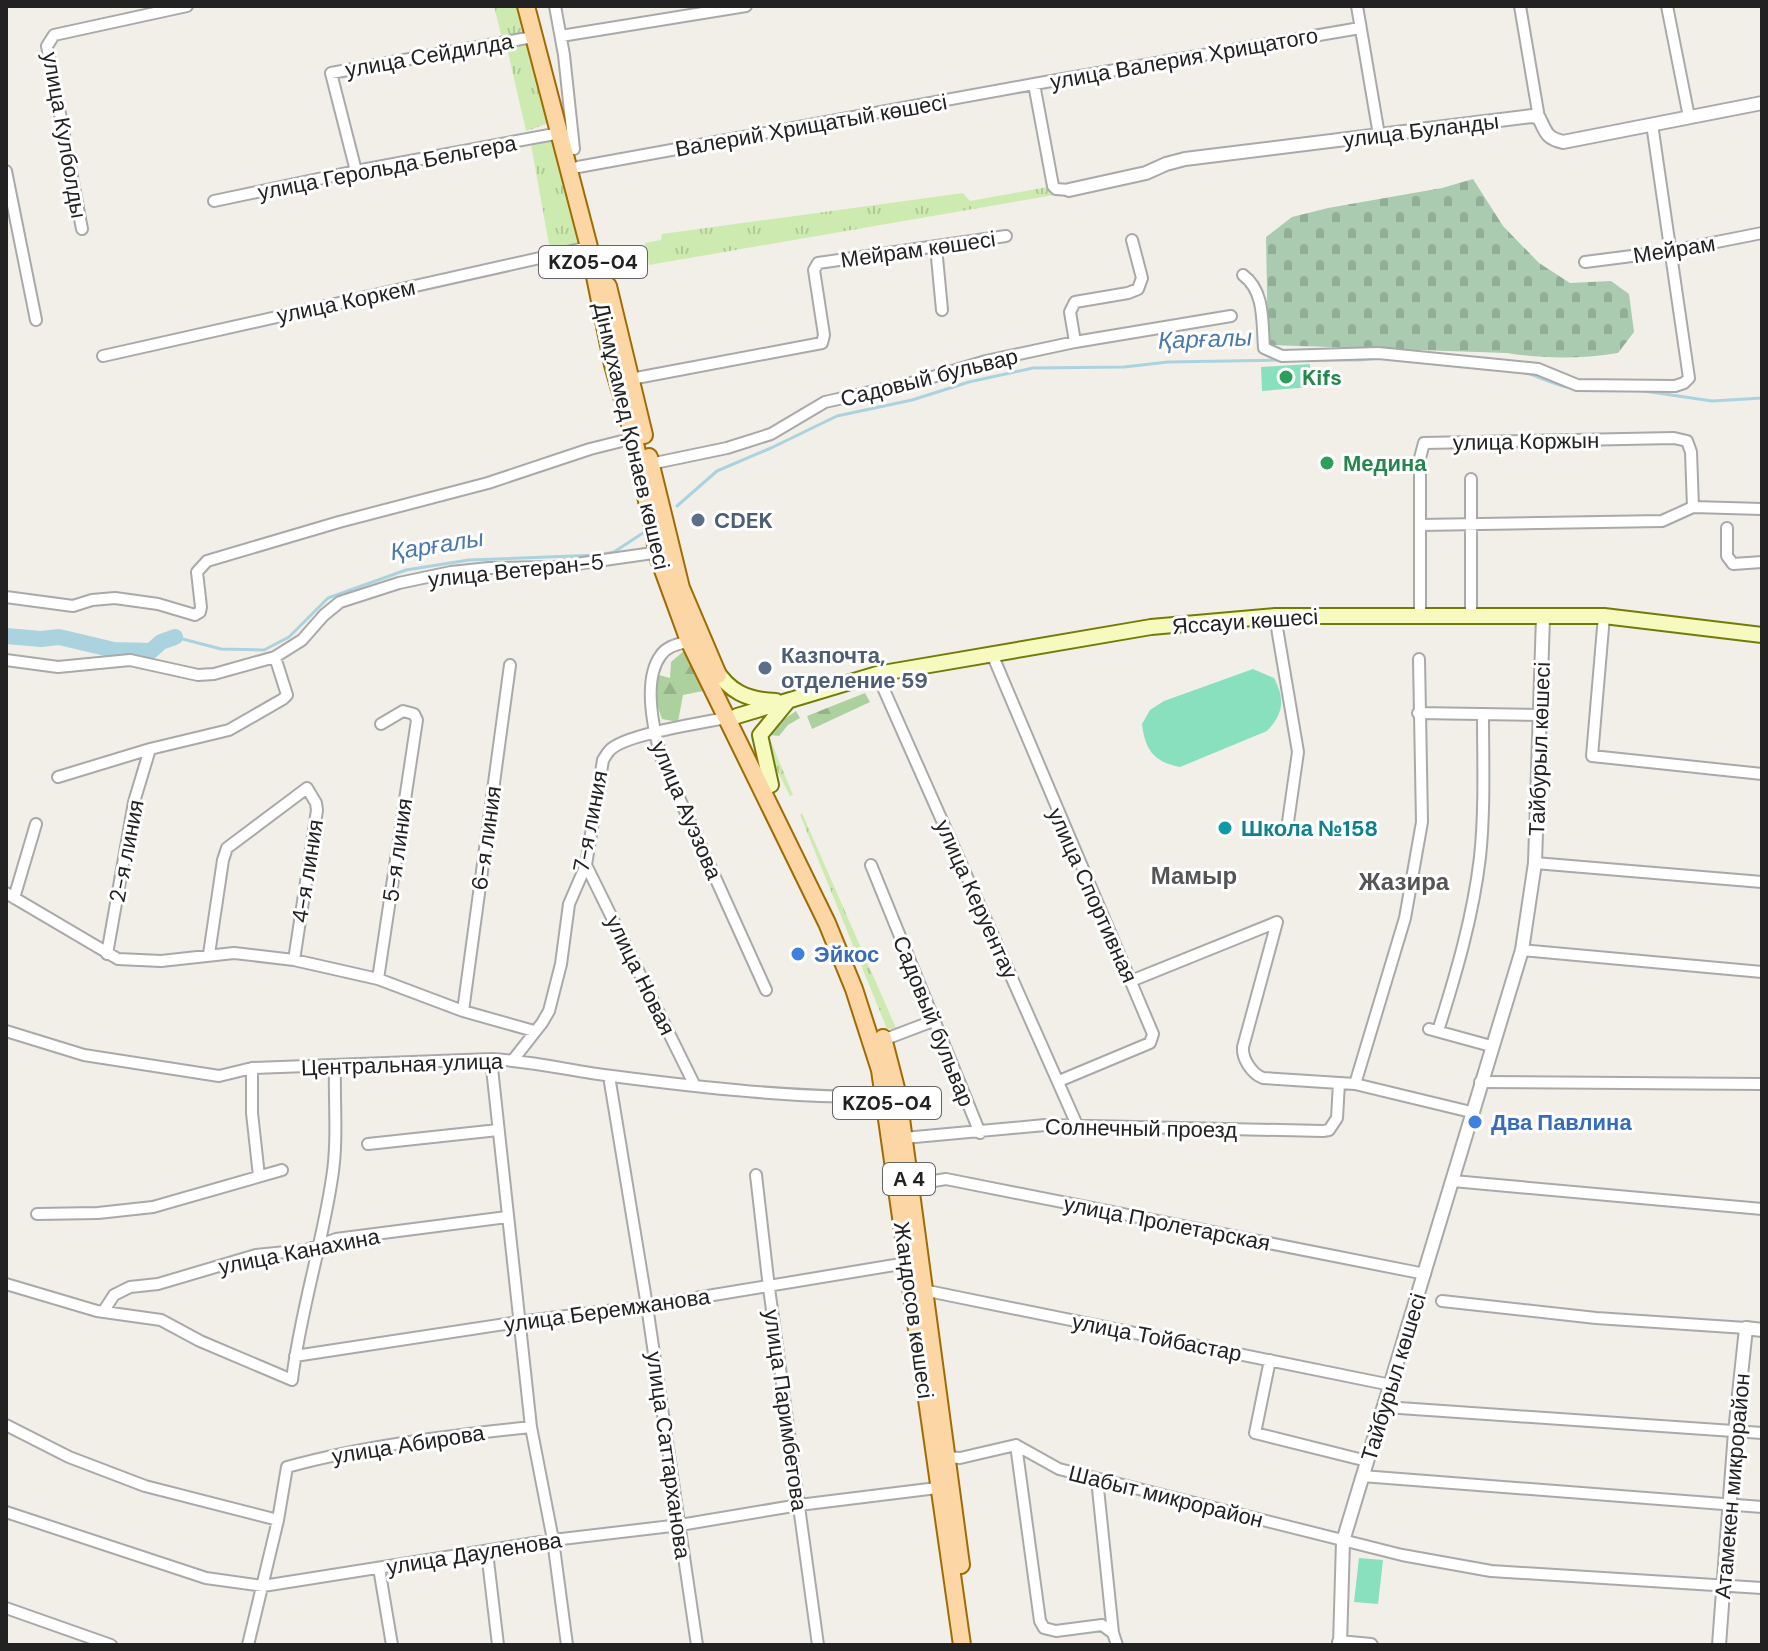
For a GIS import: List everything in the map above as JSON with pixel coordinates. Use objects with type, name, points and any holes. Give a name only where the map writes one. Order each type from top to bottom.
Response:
[{"type":"main road","name":"Дінмұхамед Қонаев көшесі","points":[[526,6],[589,247],[613,365],[689,641],[733,717]]},
{"type":"main road","name":"Дінмұхамед Қонаев көшесі","points":[[535,6],[574,149],[584,166],[650,464],[660,534],[733,717]]},
{"type":"main road","name":"Яссауи көшесі","points":[[733,717],[877,674],[1151,627],[1275,616],[1604,616],[1762,635]]},
{"type":"main road","points":[[710,659],[731,690],[761,700],[788,701]]},
{"type":"main road","points":[[771,785],[760,735],[788,701]]},
{"type":"main road","name":"KZ05-04","points":[[733,717],[746,734],[771,785]]},
{"type":"main road","name":"Жандосов көшесі","points":[[733,717],[827,923],[892,1097],[904,1138],[914,1262],[923,1290],[946,1457],[944,1487],[972,1645]]},
{"type":"main road","name":"Жандосов көшесі","points":[[771,785],[838,926],[883,1040],[944,1487],[962,1645]]},
{"type":"street","name":"улица Кулболды","points":[[82,229],[48,41],[54,35],[187,6]]},
{"type":"street","points":[[555,6],[574,149]]},
{"type":"street","points":[[561,36],[746,6]]},
{"type":"street","points":[[1357,6],[1379,135]]},
{"type":"street","points":[[1520,6],[1539,118],[1545,133],[1552,139],[1563,142],[1762,103]]},
{"type":"street","points":[[1667,6],[1689,117]]},
{"type":"street","name":"улица Валерия Хрищатого","points":[[1069,190],[1053,186],[1034,84],[1360,28]]},
{"type":"street","name":"улица Сейдилда","points":[[356,171],[331,73],[533,37]]},
{"type":"street","name":"Валерий Хрищатый көшесі","points":[[584,166],[1034,84]]},
{"type":"street","name":"улица Буланды","points":[[1069,190],[1146,173],[1185,159],[1532,116],[1539,118]]},
{"type":"street","points":[[1243,275],[1258,292],[1264,348],[1282,356],[1378,353],[1538,369],[1577,385],[1675,386],[1684,383],[1689,378],[1652,124]]},
{"type":"street","name":"улица Герольда Бельгера","points":[[214,201],[560,133]]},
{"type":"street","points":[[6,171],[36,320]]},
{"type":"street","name":"Мейрам","points":[[1585,262],[1671,251],[1762,233]]},
{"type":"street","name":"Мейрам көшесі","points":[[631,379],[822,343],[824,335],[814,270],[818,263],[1006,236]]},
{"type":"street","points":[[1075,342],[1070,312],[1075,302],[1138,289],[1142,278],[1132,240]]},
{"type":"street","name":"улица Коркем","points":[[103,356],[589,247]]},
{"type":"street","points":[[936,247],[942,310]]},
{"type":"street","name":"Садовый бульвар","points":[[650,464],[727,448],[771,434],[825,402],[1075,342],[1231,316]]},
{"type":"street","points":[[6,597],[73,606],[115,598],[158,604],[195,615],[201,607],[197,572],[207,561],[488,483],[590,449],[634,438]]},
{"type":"street","name":"улица Коржын","points":[[1420,616],[1420,449],[1424,443],[1674,438],[1687,441],[1691,452],[1693,507]]},
{"type":"street","points":[[1471,479],[1471,616]]},
{"type":"street","points":[[1420,525],[1662,521],[1693,507],[1762,509]]},
{"type":"street","points":[[1727,528],[1727,556],[1733,564],[1762,562]]},
{"type":"street","name":"улица Ветеран-5","points":[[6,660],[58,667],[130,660],[198,675],[214,674],[275,657],[302,640],[340,602],[399,583],[476,569],[555,567],[660,534]]},
{"type":"street","points":[[1275,616],[1298,752],[1288,822]]},
{"type":"street","points":[[1604,616],[1592,756],[1762,774]]},
{"type":"street","name":"Тайбурыл көшесі","points":[[1340,1643],[1343,1541],[1522,950],[1535,863],[1543,617]]},
{"type":"street","name":"улица Ауэзова","points":[[689,641],[662,652],[657,662],[651,692],[654,732],[662,760],[766,990]]},
{"type":"street","name":"улица Спортивная","points":[[992,654],[1153,1039],[1150,1043],[1059,1081]]},
{"type":"street","points":[[58,777],[150,749],[229,730],[283,699],[287,689],[275,657]]},
{"type":"street","points":[[1355,1084],[1405,918],[1422,822],[1419,659]]},
{"type":"street","name":"6-я линия","points":[[463,1011],[510,665]]},
{"type":"street","name":"улица Керуентау","points":[[877,674],[1077,1125]]},
{"type":"street","name":"5-я линия","points":[[378,979],[417,720],[414,714],[403,711],[381,724]]},
{"type":"street","points":[[1418,713],[1540,715]]},
{"type":"street","points":[[1483,714],[1483,802],[1477,876],[1467,933],[1434,1030],[1491,1046]]},
{"type":"street","name":"7-я линия","points":[[513,1060],[549,1011],[561,964],[569,904],[586,865],[603,760],[617,745],[654,732],[733,717]]},
{"type":"street","name":"2-я линия","points":[[107,954],[134,802],[150,749]]},
{"type":"street","name":"4-я линия","points":[[209,954],[227,848],[307,788],[317,810],[294,960]]},
{"type":"street","points":[[36,824],[10,896],[118,959],[161,961],[234,953],[294,960],[378,979],[463,1011],[534,1031]]},
{"type":"street","points":[[1535,863],[1762,882]]},
{"type":"street","name":"улица Новая","points":[[586,865],[695,1086]]},
{"type":"street","name":"Садовый бульвар","points":[[871,865],[980,1133]]},
{"type":"street","points":[[1131,981],[1277,922],[1243,1054],[1259,1077],[1355,1084],[1471,1112]]},
{"type":"street","points":[[1522,950],[1762,972]]},
{"type":"street","points":[[883,1040],[933,1021]]},
{"type":"street","name":"Центральная улица","points":[[6,1031],[84,1055],[219,1076],[252,1068],[491,1059],[695,1086],[817,1097],[892,1097]]},
{"type":"street","points":[[491,1059],[531,1427],[553,1540],[567,1645]]},
{"type":"street","points":[[6,1284],[103,1312],[161,1320],[200,1341],[292,1380],[333,1174],[335,1066]]},
{"type":"street","points":[[252,1068],[252,1113],[259,1176]]},
{"type":"street","name":"улица Саттарханова","points":[[609,1076],[647,1306],[697,1645]]},
{"type":"street","points":[[1480,1082],[1762,1084]]},
{"type":"street","name":"Солнечный проезд","points":[[904,1138],[1045,1125],[1323,1131],[1329,1130],[1337,1118],[1339,1083]]},
{"type":"street","points":[[368,1144],[498,1130]]},
{"type":"street","points":[[37,1214],[98,1213],[153,1207],[282,1170]]},
{"type":"street","name":"улица Паримбетова","points":[[756,1175],[818,1645]]},
{"type":"street","name":"улица Пролетарская","points":[[909,1185],[946,1179],[1425,1274]]},
{"type":"street","points":[[1453,1181],[1762,1209]]},
{"type":"street","name":"улица Канахина","points":[[103,1312],[114,1295],[130,1287],[158,1284],[256,1255],[306,1250],[336,1239],[507,1217]]},
{"type":"street","name":"улица Беремжанова","points":[[295,1356],[769,1288],[914,1262]]},
{"type":"street","name":"улица Тойбастар","points":[[923,1290],[1391,1385]]},
{"type":"street","points":[[1442,1301],[1596,1318],[1762,1330]]},
{"type":"street","name":"Атамекен микрорайон","points":[[1719,1645],[1746,1328]]},
{"type":"street","points":[[1270,1360],[1255,1433],[1367,1461]]},
{"type":"street","points":[[1385,1407],[1762,1433]]},
{"type":"street","points":[[6,1425],[69,1457],[145,1486],[278,1520],[248,1645]]},
{"type":"street","name":"улица Абирова","points":[[278,1520],[287,1467],[339,1453],[401,1442],[531,1427]]},
{"type":"street","points":[[946,1457],[960,1458],[1016,1445],[1040,1621],[1044,1628],[1051,1631],[1102,1625],[1113,1633]]},
{"type":"street","name":"Шабыт микрорайон","points":[[1016,1445],[1032,1452],[1044,1463],[1097,1479],[1402,1555],[1491,1571],[1762,1588]]},
{"type":"street","points":[[1362,1476],[1762,1507]]},
{"type":"street","points":[[1097,1479],[1113,1633],[1117,1645]]},
{"type":"street","name":"улица Дауленова","points":[[6,1512],[206,1578],[263,1586],[553,1540],[944,1487]]},
{"type":"street","points":[[487,1552],[498,1645]]},
{"type":"street","points":[[379,1568],[392,1645]]},
{"type":"street","points":[[6,1608],[111,1645]]},
{"type":"street","points":[[1340,1643],[1371,1645]]},
{"type":"green space","points":[[494,6],[520,6],[526,38],[503,42]]},
{"type":"green space","points":[[526,45],[552,122],[526,131],[507,48]]},
{"type":"green space","points":[[556,134],[579,242],[550,250],[530,139]]},
{"type":"green space","points":[[1473,179],[1503,226],[1539,263],[1570,283],[1611,281],[1629,294],[1634,332],[1618,353],[1548,357],[1268,345],[1266,237],[1292,217],[1442,188]]},
{"type":"green space","points":[[1053,186],[1056,189],[1054,195],[649,265],[645,243],[661,240],[662,234],[963,193],[970,201]]},
{"type":"green space","name":"Kifs","points":[[1310,364],[1311,387],[1262,391],[1261,367]]},
{"type":"green space","points":[[686,649],[703,691],[683,695],[678,722],[662,719],[655,698],[659,675],[670,678],[671,662]]},
{"type":"green space","points":[[1253,669],[1274,678],[1280,693],[1280,712],[1267,731],[1180,767],[1157,758],[1148,748],[1142,724],[1150,710],[1164,701]]},
{"type":"green space","points":[[865,693],[870,702],[812,729],[807,716]]},
{"type":"green space","points":[[796,711],[800,718],[788,725],[779,736],[769,735],[774,726]]},
{"type":"green space","points":[[770,739],[793,795],[790,796],[768,752]]},
{"type":"green space","points":[[802,813],[896,1028],[887,1029],[800,815]]},
{"type":"green space","points":[[1359,1558],[1383,1560],[1378,1604],[1354,1602]]},
{"type":"waterway","name":"Қарғалы","points":[[1297,360],[1381,358]]},
{"type":"waterway","name":"Қарғалы","points":[[677,506],[717,471],[837,416],[912,400],[969,382],[1033,368],[1281,360]]},
{"type":"waterway","name":"Қарғалы","points":[[1528,373],[1571,388],[1616,390]]},
{"type":"waterway","name":"Қарғалы","points":[[1644,391],[1712,401],[1762,398]]},
{"type":"waterway","name":"Қарғалы","points":[[175,637],[221,649],[264,650],[289,637],[328,598],[406,570],[469,560],[599,555],[614,552],[646,531]]},
{"type":"waterway","name":"Қарғалы","points":[[6,636],[59,637],[114,650],[151,651],[161,642],[175,637]]},
{"type":"place","name":"Kifs","points":[[1286,377]]},
{"type":"place","name":"Медина","points":[[1327,463]]},
{"type":"place","name":"CDEK","points":[[698,520]]},
{"type":"place","name":"Казпочта, отделение 59","points":[[765,668]]},
{"type":"place","name":"Школа №158","points":[[1225,828]]},
{"type":"place","name":"Эйкос","points":[[798,954]]},
{"type":"place","name":"Два Павлина","points":[[1475,1122]]},
{"type":"district","name":"Мамыр","points":[[1194,876]]},
{"type":"district","name":"Жазира","points":[[1404,882]]}]
